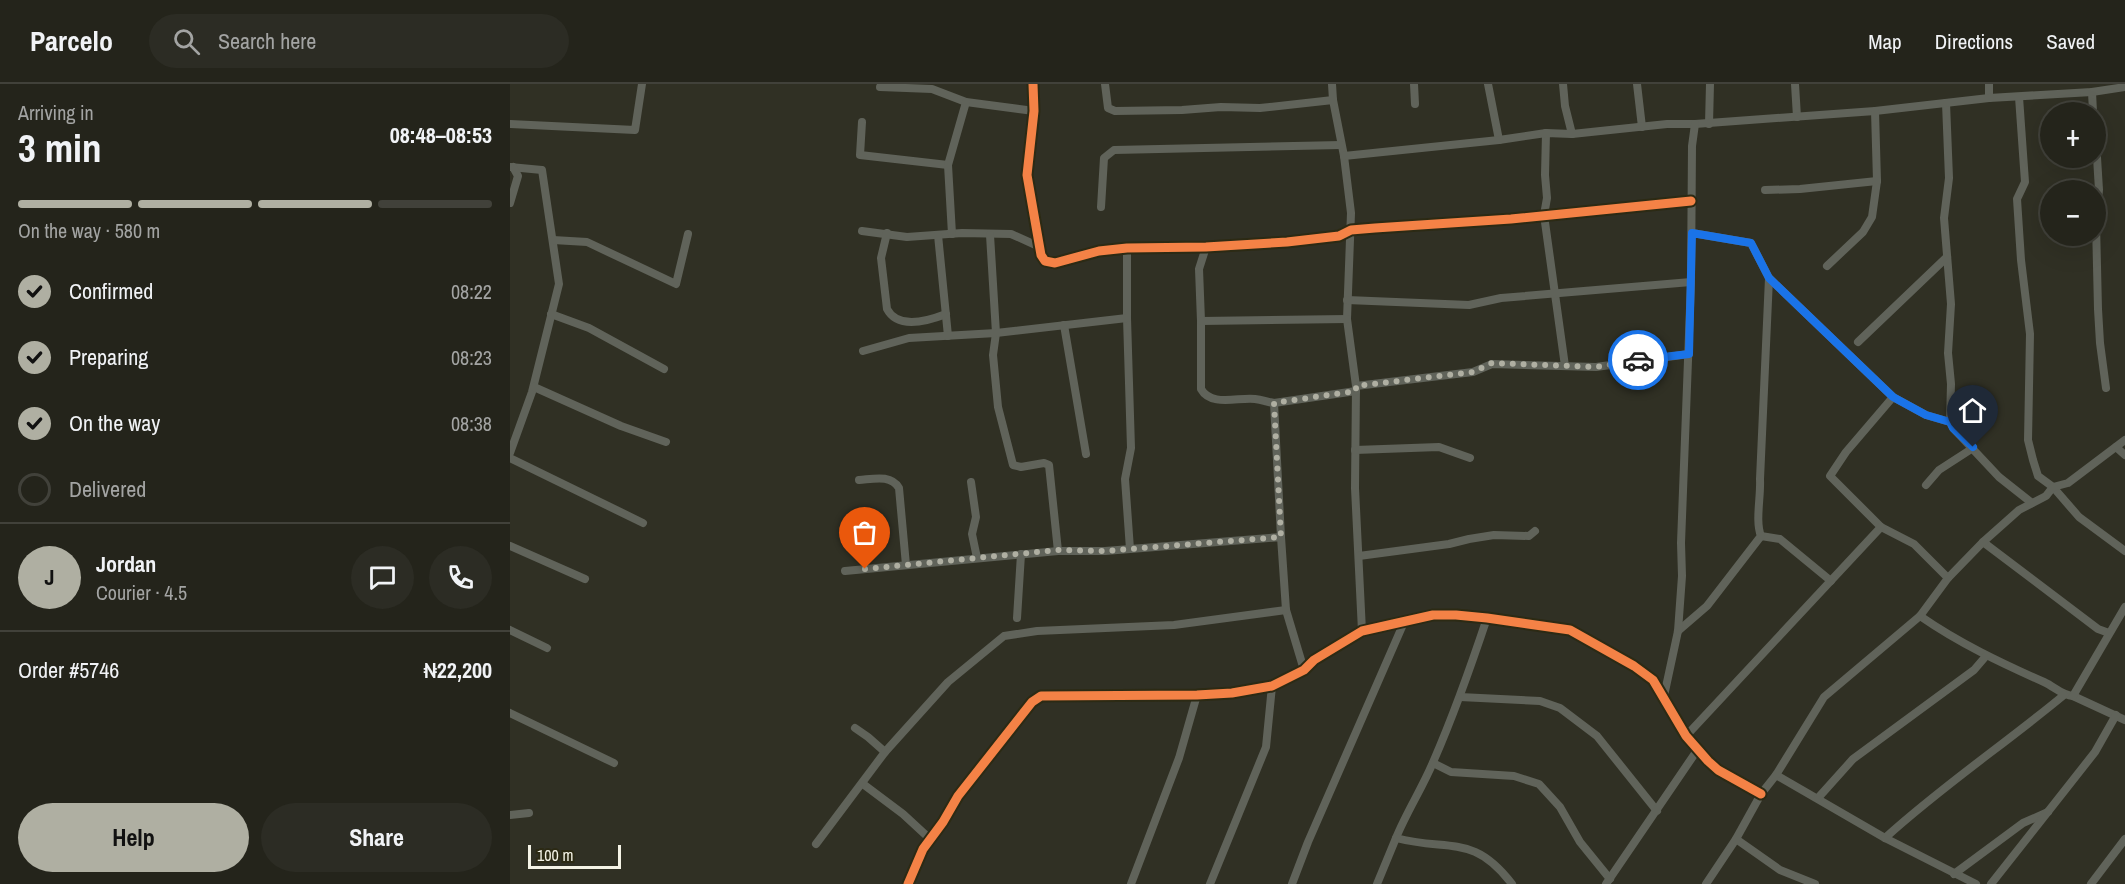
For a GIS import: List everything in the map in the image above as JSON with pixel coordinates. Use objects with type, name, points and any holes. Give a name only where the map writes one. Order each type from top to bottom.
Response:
[{"type":"street","points":[[510,124],[635,130],[642,84]]},
{"type":"street","points":[[1033,84],[1034,111],[1027,175],[1041,255],[1045,261],[1055,263],[1099,251],[1127,248],[1206,247],[1287,242],[1339,236],[1351,231],[1511,219],[1692,201]]},
{"type":"street","points":[[1105,84],[1106,103],[1108,108],[1115,111],[1221,107],[1260,108],[1333,100]]},
{"type":"street","points":[[1332,84],[1344,156],[1351,231],[1347,319],[1356,388],[1355,450],[1362,631]]},
{"type":"street","points":[[1414,84],[1415,104]]},
{"type":"street","points":[[1488,84],[1499,140]]},
{"type":"street","points":[[1563,84],[1564,106],[1572,134]]},
{"type":"street","points":[[1637,84],[1642,127]]},
{"type":"street","points":[[1709,124],[1710,84]]},
{"type":"street","points":[[1795,84],[1797,117]]},
{"type":"street","points":[[1989,84],[1989,98]]},
{"type":"street","points":[[880,87],[932,89],[966,102],[1034,111]]},
{"type":"street","points":[[1344,156],[1546,133],[1572,134],[1666,124],[1709,124],[1875,111],[1989,98],[2019,97],[2068,89],[2092,92],[2125,87]]},
{"type":"street","points":[[2092,92],[2092,102]]},
{"type":"street","points":[[2019,97],[2025,182],[2017,200],[2021,260],[2030,334],[2028,440],[2038,476],[2053,487],[2079,517],[2125,551]]},
{"type":"street","points":[[952,234],[948,165],[966,102]]},
{"type":"street","points":[[1947,103],[1948,178],[1944,219],[1951,304],[1948,353],[1951,384],[1950,422],[1999,477],[2032,503]]},
{"type":"street","points":[[1827,266],[1863,232],[1872,218],[1877,181],[1875,111]]},
{"type":"street","points":[[862,122],[860,155],[948,165]]},
{"type":"street","points":[[1664,696],[1678,631],[1682,576],[1681,543],[1692,282],[1694,174],[1692,147],[1695,124]]},
{"type":"street","points":[[1546,133],[1547,198],[1544,215],[1553,294],[1565,366]]},
{"type":"street","points":[[1101,207],[1104,158],[1114,150],[1341,145]]},
{"type":"street","points":[[510,203],[518,176],[512,167]]},
{"type":"street","points":[[510,453],[534,387],[559,284],[542,170],[512,167]]},
{"type":"street","points":[[2098,168],[2098,309],[2106,388]]},
{"type":"street","points":[[1765,190],[1800,189],[1877,181]]},
{"type":"street","points":[[862,231],[907,237],[938,234],[1011,234],[1040,247]]},
{"type":"street","points":[[887,233],[881,258],[887,309],[890,315],[900,321],[915,322],[946,314]]},
{"type":"street","points":[[1692,233],[1751,243],[1769,278],[1893,397],[1926,415],[1950,422]]},
{"type":"street","points":[[553,240],[587,242],[676,284],[688,234]]},
{"type":"street","points":[[938,234],[948,336]]},
{"type":"street","points":[[990,235],[996,333],[993,355],[998,407],[1013,465],[1021,467],[1044,463],[1049,465],[1058,550]]},
{"type":"street","points":[[1206,247],[1199,269],[1200,375],[1201,390],[1204,395],[1214,399],[1254,399],[1274,403],[1356,388],[1473,372],[1492,363],[1596,367],[1689,354]]},
{"type":"street","points":[[1127,248],[1126,318],[1131,448],[1125,478],[1130,549]]},
{"type":"street","points":[[1858,342],[1947,257]]},
{"type":"street","points":[[1761,536],[1758,529],[1769,278]]},
{"type":"street","points":[[1347,300],[1469,304],[1501,298],[1692,282]]},
{"type":"street","points":[[551,314],[589,328],[664,369]]},
{"type":"street","points":[[863,351],[909,338],[996,333],[1126,318]]},
{"type":"street","points":[[1201,321],[1347,319]]},
{"type":"street","points":[[1064,325],[1086,454]]},
{"type":"street","points":[[534,387],[621,426],[666,442]]},
{"type":"street","points":[[1893,397],[1846,452],[1830,477],[1881,527],[1914,544],[1947,578]]},
{"type":"street","points":[[1274,403],[1286,610],[1304,670]]},
{"type":"street","points":[[1706,884],[1824,697],[1920,616],[1947,578],[2019,510],[2046,496],[2053,487],[2068,483],[2125,440]]},
{"type":"street","points":[[1355,450],[1439,447],[1470,458]]},
{"type":"street","points":[[1926,485],[1939,470],[1973,447]]},
{"type":"street","points":[[2116,447],[2125,455]]},
{"type":"street","points":[[510,458],[643,523]]},
{"type":"street","points":[[859,480],[890,479],[899,488],[906,565]]},
{"type":"street","points":[[971,482],[976,517],[972,534],[977,558]]},
{"type":"street","points":[[1686,736],[1881,527]]},
{"type":"street","points":[[1359,556],[1449,544],[1469,538],[1529,536],[1536,531]]},
{"type":"street","points":[[1761,536],[1780,538],[1831,581]]},
{"type":"street","points":[[1678,631],[1707,606],[1761,536]]},
{"type":"street","points":[[845,571],[1058,550],[1105,551],[1281,537]]},
{"type":"street","points":[[1983,542],[2098,629],[2109,633]]},
{"type":"street","points":[[510,546],[585,579]]},
{"type":"street","points":[[1017,618],[1021,554]]},
{"type":"street","points":[[1885,838],[1922,804],[2069,695],[2125,606]]},
{"type":"street","points":[[816,844],[885,752],[948,682],[1004,636],[1037,631],[1174,625],[1286,610]]},
{"type":"street","points":[[908,884],[929,838],[943,822],[958,796],[1032,702],[1041,696],[1197,695],[1232,693],[1272,686],[1304,670],[1314,660],[1362,631],[1444,615],[1487,618],[1570,630],[1634,666],[1653,680],[1686,736],[1698,750],[1718,770],[1761,794]]},
{"type":"street","points":[[1920,616],[1986,656],[2125,720]]},
{"type":"street","points":[[1377,884],[1402,822],[1433,763],[1460,697],[1487,618]]},
{"type":"street","points":[[1292,884],[1313,831],[1406,621]]},
{"type":"street","points":[[510,630],[547,648]]},
{"type":"street","points":[[1818,798],[1853,759],[1974,670],[1986,656]]},
{"type":"street","points":[[1209,884],[1266,747],[1272,686]]},
{"type":"street","points":[[1131,884],[1179,758],[1197,695]]},
{"type":"street","points":[[1460,697],[1540,701],[1560,708],[1597,736],[1657,811]]},
{"type":"street","points":[[510,713],[614,764]]},
{"type":"street","points":[[1991,884],[2050,811],[2102,741],[2116,716]]},
{"type":"street","points":[[855,728],[885,752]]},
{"type":"street","points":[[1433,763],[1451,772],[1514,776],[1539,784],[1560,807],[1580,842],[1608,881],[1698,750]]},
{"type":"street","points":[[1776,775],[1885,838],[1976,884]]},
{"type":"street","points":[[863,784],[903,814],[929,838]]},
{"type":"street","points":[[1954,874],[2023,822],[2050,811]]},
{"type":"street","points":[[510,814],[529,813]]},
{"type":"street","points":[[1396,838],[1421,844],[1460,846],[1470,849],[1492,861],[1512,884]]},
{"type":"street","points":[[1736,838],[1780,870],[1815,884]]},
{"type":"street","points":[[2091,884],[2125,839]]},
{"type":"cycle path","points":[[1033,84],[1034,111],[1027,175],[1041,255],[1045,261],[1055,263],[1099,251],[1127,248],[1206,247],[1287,242],[1339,236],[1351,230],[1511,219],[1691,201]]},
{"type":"cycle path","points":[[908,884],[923,849],[943,822],[958,796],[1032,702],[1041,696],[1197,695],[1232,693],[1272,686],[1304,670],[1314,660],[1362,631],[1433,615],[1487,618],[1570,630],[1634,666],[1653,680],[1686,736],[1708,761],[1718,770],[1761,794]]},
{"type":"way so far","points":[[865,569],[1058,550],[1105,551],[1163,548],[1281,537],[1274,403],[1356,391],[1356,386],[1473,372],[1492,363],[1596,367],[1638,360]]},
{"type":"route","points":[[1638,360],[1689,354],[1692,233],[1751,243],[1769,278],[1893,397],[1926,415],[1950,422],[1953,428],[1973,447]]}]
